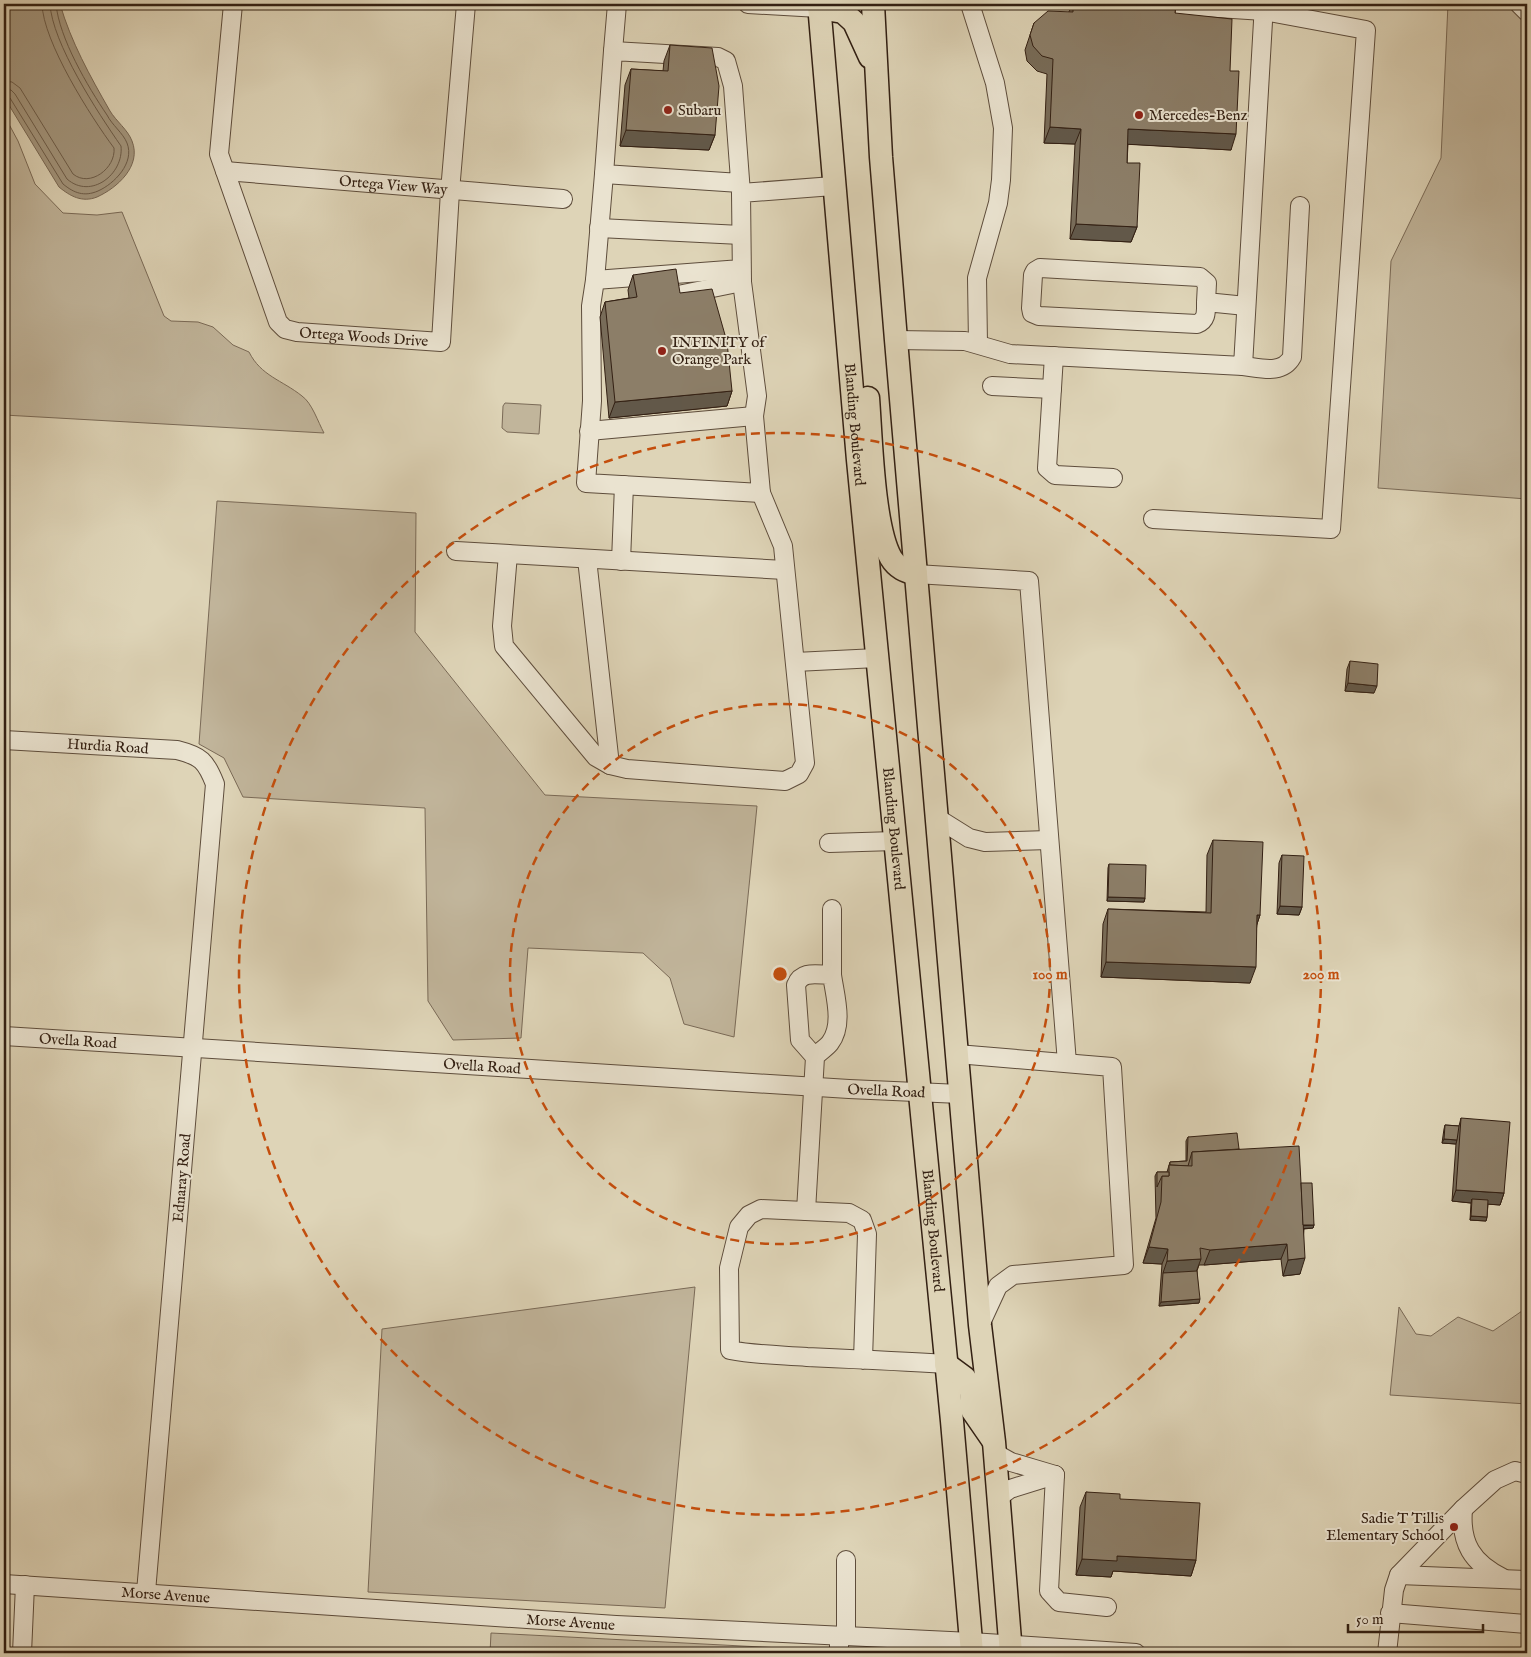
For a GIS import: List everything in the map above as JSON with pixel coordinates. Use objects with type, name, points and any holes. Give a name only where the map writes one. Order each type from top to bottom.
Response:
[{"type":"main road","points":[[873,4],[875,70],[896,340],[980,1325],[995,1447],[1011,1649]]},
{"type":"main road","points":[[819,6],[843,12],[854,22],[875,70]]},
{"type":"main road","name":"Blanding Boulevard","points":[[819,6],[833,186],[946,1364],[971,1647]]},
{"type":"main road","points":[[846,323],[866,374],[882,535],[897,566],[904,571],[916,574]]},
{"type":"main road","points":[[946,1364],[965,1378],[971,1392],[972,1410],[995,1447]]},
{"type":"street","name":"Ortega Woods Drive","points":[[233,4],[219,154],[278,322],[285,329],[297,332],[441,342],[450,192],[466,4]]},
{"type":"street","points":[[617,4],[614,51],[621,70],[604,174],[591,306],[592,400],[586,483],[761,493]]},
{"type":"street","points":[[748,4],[819,6]]},
{"type":"street","points":[[970,4],[995,83],[1003,128],[998,203],[977,278],[978,344]]},
{"type":"street","points":[[1519,4],[1527,12]]},
{"type":"street","points":[[1153,519],[1331,529],[1366,30],[1264,7],[1171,5]]},
{"type":"street","points":[[1243,366],[1264,7]]},
{"type":"street","points":[[508,554],[502,626],[504,646],[596,757],[610,765],[627,769],[785,781],[799,774],[806,763],[783,546],[761,493],[754,416],[757,396],[741,276],[741,188],[732,77],[726,61],[718,57],[614,51]]},
{"type":"street","points":[[709,75],[732,77]]},
{"type":"street","name":"Ortega View Way","points":[[225,171],[450,192],[563,199]]},
{"type":"street","points":[[604,174],[741,188],[833,186]]},
{"type":"street","points":[[896,340],[965,341],[1002,353],[1280,369],[1288,365],[1292,357],[1300,206]]},
{"type":"street","points":[[599,228],[741,235]]},
{"type":"street","points":[[1040,268],[1200,277],[1207,283],[1206,302],[1206,317],[1197,324],[1039,316],[1032,313],[1031,308],[1033,276],[1035,271],[1040,268]]},
{"type":"street","points":[[595,280],[741,276]]},
{"type":"street","points":[[672,296],[741,276]]},
{"type":"street","points":[[1206,302],[1246,306]]},
{"type":"street","points":[[591,306],[610,304]]},
{"type":"street","points":[[1054,356],[1047,468],[1049,472],[1055,475],[1113,478]]},
{"type":"street","points":[[992,386],[1052,388]]},
{"type":"street","points":[[589,431],[754,416]]},
{"type":"street","points":[[621,561],[624,485]]},
{"type":"street","points":[[456,551],[785,570]]},
{"type":"street","points":[[587,559],[610,765]]},
{"type":"street","points":[[916,574],[1029,581],[1067,1063]]},
{"type":"street","points":[[795,662],[877,658]]},
{"type":"street","name":"Hurdia Road","points":[[4,740],[176,750],[195,754],[208,765]]},
{"type":"street","name":"Ednaray Road","points":[[146,1592],[215,784],[208,765]]},
{"type":"street","points":[[937,818],[969,838],[985,842],[1049,840]]},
{"type":"street","points":[[829,843],[895,841]]},
{"type":"street","points":[[806,1211],[815,1057],[830,1042],[836,1030],[838,1010],[832,975],[832,909]]},
{"type":"street","points":[[815,1057],[800,1040],[796,985],[799,978],[804,975],[832,975]]},
{"type":"street","name":"Ovella Road","points":[[4,1036],[812,1087],[960,1094]]},
{"type":"street","points":[[957,1054],[1112,1067],[1124,1265],[1013,1275],[998,1286],[980,1325]]},
{"type":"street","points":[[863,1360],[867,1234],[862,1220],[849,1213],[761,1209],[749,1215],[739,1227],[729,1268],[730,1350],[863,1360],[946,1364]]},
{"type":"street","points":[[995,1447],[1011,1462],[1054,1475]]},
{"type":"street","points":[[1387,1653],[1390,1613],[1399,1575],[1463,1509],[1503,1475],[1524,1473]]},
{"type":"street","points":[[998,1497],[1010,1489],[1054,1475]]},
{"type":"street","points":[[1054,1475],[1048,1591],[1060,1602],[1107,1607]]},
{"type":"street","points":[[1463,1509],[1465,1539],[1472,1554],[1483,1568],[1506,1580]]},
{"type":"street","points":[[839,1653],[842,1636],[846,1560]]},
{"type":"street","points":[[1399,1575],[1527,1580]]},
{"type":"street","name":"Morse Avenue","points":[[4,1584],[146,1592],[403,1612],[842,1636],[971,1647],[1136,1653]]},
{"type":"street","points":[[22,1653],[25,1585]]},
{"type":"street","points":[[1390,1613],[1527,1624]]},
{"type":"shaded area","points":[[1448,4],[1527,4],[1527,499],[1378,488],[1391,261],[1441,158]]},
{"type":"shaded area","points":[[4,115],[18,141],[35,184],[63,213],[97,215],[122,212],[164,316],[171,321],[198,322],[213,327],[233,345],[249,352],[260,367],[272,377],[306,399],[324,433],[4,415]]},
{"type":"shaded area","points":[[505,403],[541,405],[539,434],[507,432],[502,428],[503,406]]},
{"type":"shaded area","points":[[217,501],[416,513],[415,632],[545,795],[757,806],[734,1037],[684,1024],[670,978],[643,953],[528,948],[521,1038],[453,1040],[428,1001],[425,808],[243,797],[224,758],[199,744]]},
{"type":"shaded area","points":[[695,1287],[665,1608],[368,1592],[382,1329]]},
{"type":"shaded area","points":[[1399,1307],[1416,1334],[1431,1336],[1458,1317],[1493,1331],[1522,1311],[1527,1313],[1527,1404],[1390,1395]]},
{"type":"shaded area","points":[[491,1633],[800,1649],[801,1653],[490,1653]]},
{"type":"water","points":[[4,4],[60,4],[75,45],[88,72],[110,111],[132,141],[134,159],[131,167],[120,182],[105,193],[92,199],[81,199],[76,198],[59,187],[4,97]]},
{"type":"building","name":"Mercedes-Benz","points":[[1073,4],[1176,4],[1175,13],[1232,19],[1230,71],[1239,71],[1236,134],[1128,129],[1127,163],[1140,163],[1137,227],[1076,224],[1081,129],[1050,127],[1053,59],[1042,56],[1033,46],[1030,35],[1034,23],[1048,11],[1073,12]]},
{"type":"building","name":"Subaru","points":[[670,45],[712,48],[719,86],[715,135],[626,130],[631,69],[668,71]]},
{"type":"building","name":"INFINITY of Orange Park","points":[[676,269],[680,293],[712,289],[727,342],[732,391],[615,402],[605,302],[637,297],[633,275]]},
{"type":"building","points":[[1350,661],[1378,664],[1377,686],[1348,683]]},
{"type":"building","points":[[1213,840],[1263,842],[1260,915],[1257,915],[1256,967],[1106,962],[1108,909],[1211,913]]},
{"type":"building","points":[[1282,855],[1304,856],[1302,907],[1280,906]]},
{"type":"building","points":[[1109,864],[1146,865],[1145,898],[1108,897]]},
{"type":"building","points":[[1461,1118],[1510,1122],[1504,1193],[1456,1190]]},
{"type":"building","points":[[1445,1125],[1459,1126],[1457,1140],[1444,1139]]},
{"type":"building","points":[[1237,1133],[1239,1149],[1192,1152],[1188,1166],[1170,1165],[1170,1162],[1187,1161],[1188,1137]]},
{"type":"building","points":[[1299,1146],[1305,1258],[1288,1260],[1287,1244],[1210,1250],[1200,1248],[1201,1259],[1167,1261],[1168,1249],[1149,1247],[1161,1202],[1162,1176],[1169,1176],[1169,1165],[1192,1166],[1192,1152]]},
{"type":"building","points":[[1157,1172],[1169,1172],[1169,1176],[1162,1176],[1157,1187]]},
{"type":"building","points":[[1301,1183],[1312,1183],[1314,1225],[1303,1225]]},
{"type":"building","points":[[1472,1199],[1488,1200],[1487,1217],[1471,1216]]},
{"type":"building","points":[[1197,1271],[1200,1299],[1161,1302],[1163,1273]]},
{"type":"building","points":[[1086,1492],[1120,1494],[1120,1499],[1200,1503],[1196,1560],[1117,1556],[1117,1561],[1082,1559]]},
{"type":"place","name":"Subaru","points":[[668,110]]},
{"type":"place","name":"Mercedes-Benz","points":[[1139,115]]},
{"type":"place","name":"INFINITY of Orange Park","points":[[662,351]]},
{"type":"place","name":"Sadie T Tillis Elementary School","points":[[1454,1527]]}]
